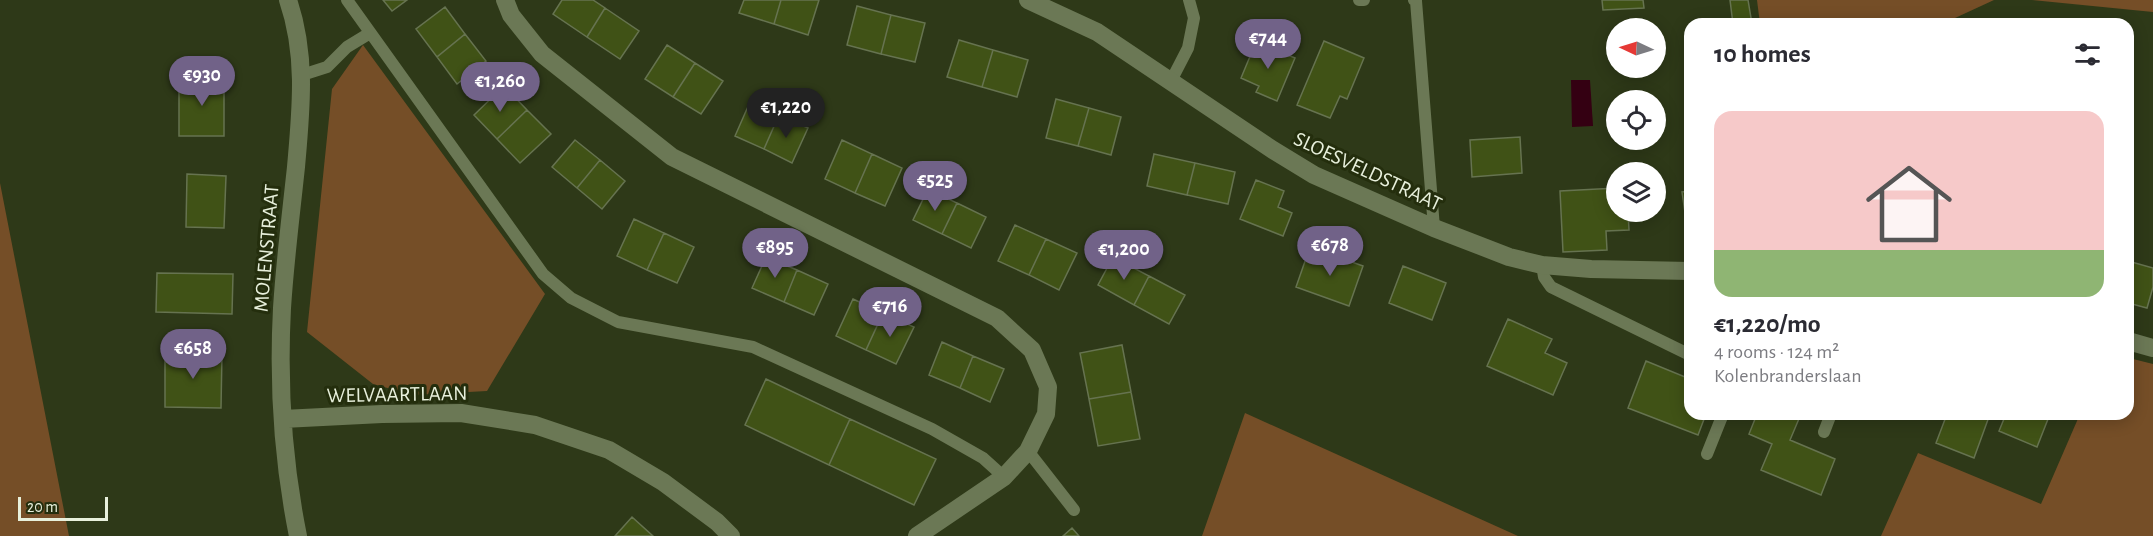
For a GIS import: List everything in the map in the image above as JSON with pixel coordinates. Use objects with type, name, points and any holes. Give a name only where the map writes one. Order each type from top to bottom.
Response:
[{"type":"street","name":"MOLENSTRAAT","points":[[288,0],[294,18],[302,75],[302,108],[282,309],[283,419],[288,480],[298,536]]},
{"type":"street","points":[[505,0],[511,15],[543,54],[672,157],[997,318],[1032,350],[1048,387],[1046,414],[1028,451],[1004,477],[917,536]]},
{"type":"street","name":"SLOESVELDSTRAAT","points":[[1028,0],[1097,32],[1314,175],[1434,228],[1509,257],[1542,265],[1591,269],[1684,270]]},
{"type":"street","points":[[2134,343],[2153,348]]},
{"type":"street","name":"WELVAARTLAAN","points":[[283,419],[461,413],[535,425],[609,450],[663,482],[717,522],[730,536]]},
{"type":"lane","points":[[347,0],[543,274],[571,298],[618,322],[753,347],[932,429],[983,458],[1004,477]]},
{"type":"lane","points":[[1171,81],[1188,48],[1194,18],[1189,0]]},
{"type":"lane","points":[[1359,0],[1364,0]]},
{"type":"lane","points":[[1414,0],[1416,1],[1434,228]]},
{"type":"lane","points":[[302,75],[327,66],[347,47],[369,33]]},
{"type":"lane","points":[[1542,265],[1544,277],[1551,287],[1684,352]]},
{"type":"lane","points":[[1707,454],[1721,420]]},
{"type":"lane","points":[[1824,432],[1829,420]]},
{"type":"lane","points":[[1028,451],[1074,510]]},
{"type":"shaded area","points":[[1757,0],[1994,0],[1955,18],[1759,18]]},
{"type":"shaded area","points":[[2032,0],[2153,0],[2153,12]]},
{"type":"shaded area","points":[[363,45],[545,294],[487,391],[413,395],[373,384],[307,332],[332,89]]},
{"type":"shaded area","points":[[1571,80],[1590,80],[1593,126],[1572,127]]},
{"type":"shaded area","points":[[0,183],[69,536],[0,536]]},
{"type":"shaded area","points":[[2134,359],[2153,364],[2153,536],[1881,536],[1918,453],[2041,504],[2077,420],[2134,420]]},
{"type":"shaded area","points":[[1245,413],[1518,536],[1202,536]]},
{"type":"building","points":[[383,0],[407,0],[392,11]]},
{"type":"building","points":[[562,0],[593,0],[605,8],[587,37],[553,14]]},
{"type":"building","points":[[744,0],[781,0],[774,24],[739,13]]},
{"type":"building","points":[[781,0],[819,0],[808,35],[774,24]]},
{"type":"building","points":[[1602,0],[1643,0],[1644,8],[1603,10]]},
{"type":"building","points":[[1730,0],[1748,0],[1751,18],[1732,18]]},
{"type":"building","points":[[857,6],[891,15],[881,54],[847,45]]},
{"type":"building","points":[[445,7],[465,34],[437,57],[416,29]]},
{"type":"building","points":[[605,8],[639,31],[620,59],[587,37]]},
{"type":"building","points":[[891,15],[925,23],[915,62],[881,54]]},
{"type":"building","points":[[465,34],[486,61],[457,84],[437,57]]},
{"type":"building","points":[[959,40],[993,50],[982,87],[947,77]]},
{"type":"building","points":[[1324,41],[1364,58],[1347,99],[1340,96],[1330,118],[1297,105]]},
{"type":"building","points":[[1256,42],[1295,58],[1277,101],[1256,92],[1259,86],[1241,78]]},
{"type":"building","points":[[667,45],[695,63],[673,97],[645,79]]},
{"type":"building","points":[[993,50],[1028,60],[1017,97],[982,87]]},
{"type":"building","points":[[695,63],[723,81],[701,114],[673,97]]},
{"type":"building","points":[[179,77],[224,77],[224,136],[179,136]]},
{"type":"building","points":[[504,86],[527,110],[497,139],[474,115]]},
{"type":"building","points":[[1056,99],[1089,108],[1078,146],[1046,138]]},
{"type":"building","points":[[750,102],[779,115],[764,149],[735,136]]},
{"type":"building","points":[[1089,108],[1121,117],[1111,155],[1078,146]]},
{"type":"building","points":[[527,110],[551,134],[520,163],[497,139]]},
{"type":"building","points":[[779,115],[808,128],[792,163],[764,149]]},
{"type":"building","points":[[1520,137],[1522,173],[1472,177],[1470,140]]},
{"type":"building","points":[[575,140],[600,160],[577,188],[552,167]]},
{"type":"building","points":[[842,140],[872,154],[855,193],[825,179]]},
{"type":"building","points":[[872,154],[902,168],[885,206],[855,193]]},
{"type":"building","points":[[1154,154],[1195,163],[1187,195],[1147,186]]},
{"type":"building","points":[[600,160],[625,181],[602,209],[577,188]]},
{"type":"building","points":[[1195,163],[1235,172],[1228,204],[1187,195]]},
{"type":"building","points":[[187,174],[226,176],[224,228],[186,227]]},
{"type":"building","points":[[1256,180],[1284,191],[1278,207],[1292,213],[1283,236],[1240,219]]},
{"type":"building","points":[[928,189],[957,203],[942,234],[913,220]]},
{"type":"building","points":[[1606,189],[1606,222],[1629,222],[1629,230],[1606,231],[1607,250],[1563,252],[1560,191]]},
{"type":"building","points":[[957,203],[986,217],[971,248],[942,234]]},
{"type":"building","points":[[634,219],[664,233],[647,270],[617,256]]},
{"type":"building","points":[[1015,225],[1046,239],[1029,275],[998,261]]},
{"type":"building","points":[[664,233],[694,247],[677,283],[647,270]]},
{"type":"building","points":[[1046,239],[1077,253],[1059,290],[1029,275]]},
{"type":"building","points":[[1310,247],[1363,266],[1349,306],[1296,287]]},
{"type":"building","points":[[766,257],[797,270],[784,302],[752,288]]},
{"type":"building","points":[[1113,257],[1149,276],[1134,305],[1098,285]]},
{"type":"building","points":[[2134,263],[2153,268],[2153,287],[2147,308],[2134,305]]},
{"type":"building","points":[[1403,266],[1446,283],[1432,320],[1389,303]]},
{"type":"building","points":[[797,270],[828,284],[814,315],[784,302]]},
{"type":"building","points":[[157,273],[233,274],[232,314],[156,312]]},
{"type":"building","points":[[1149,276],[1185,295],[1169,324],[1134,305]]},
{"type":"building","points":[[853,299],[883,313],[866,350],[836,336]]},
{"type":"building","points":[[883,313],[914,327],[896,364],[866,350]]},
{"type":"building","points":[[1508,319],[1552,339],[1545,353],[1567,363],[1553,395],[1487,366]]},
{"type":"building","points":[[942,342],[973,356],[960,388],[929,375]]},
{"type":"building","points":[[1122,345],[1131,392],[1089,399],[1080,353]]},
{"type":"building","points":[[165,352],[222,352],[221,408],[165,407]]},
{"type":"building","points":[[973,356],[1004,369],[990,402],[960,388]]},
{"type":"building","points":[[1646,361],[1684,377],[1684,420],[1704,420],[1698,435],[1628,408]]},
{"type":"building","points":[[766,379],[850,419],[829,465],[745,425]]},
{"type":"building","points":[[1131,392],[1140,439],[1098,446],[1089,399]]},
{"type":"building","points":[[850,419],[936,459],[914,505],[829,465]]},
{"type":"building","points":[[1755,420],[1798,420],[1790,440],[1835,459],[1821,495],[1761,470],[1772,444],[1749,434]]},
{"type":"building","points":[[1945,420],[1988,420],[1974,458],[1936,443]]},
{"type":"building","points":[[2004,420],[2048,420],[2037,447],[1999,431]]},
{"type":"building","points":[[632,517],[653,536],[615,536]]},
{"type":"building","points":[[1072,528],[1079,536],[1063,536]]}]
